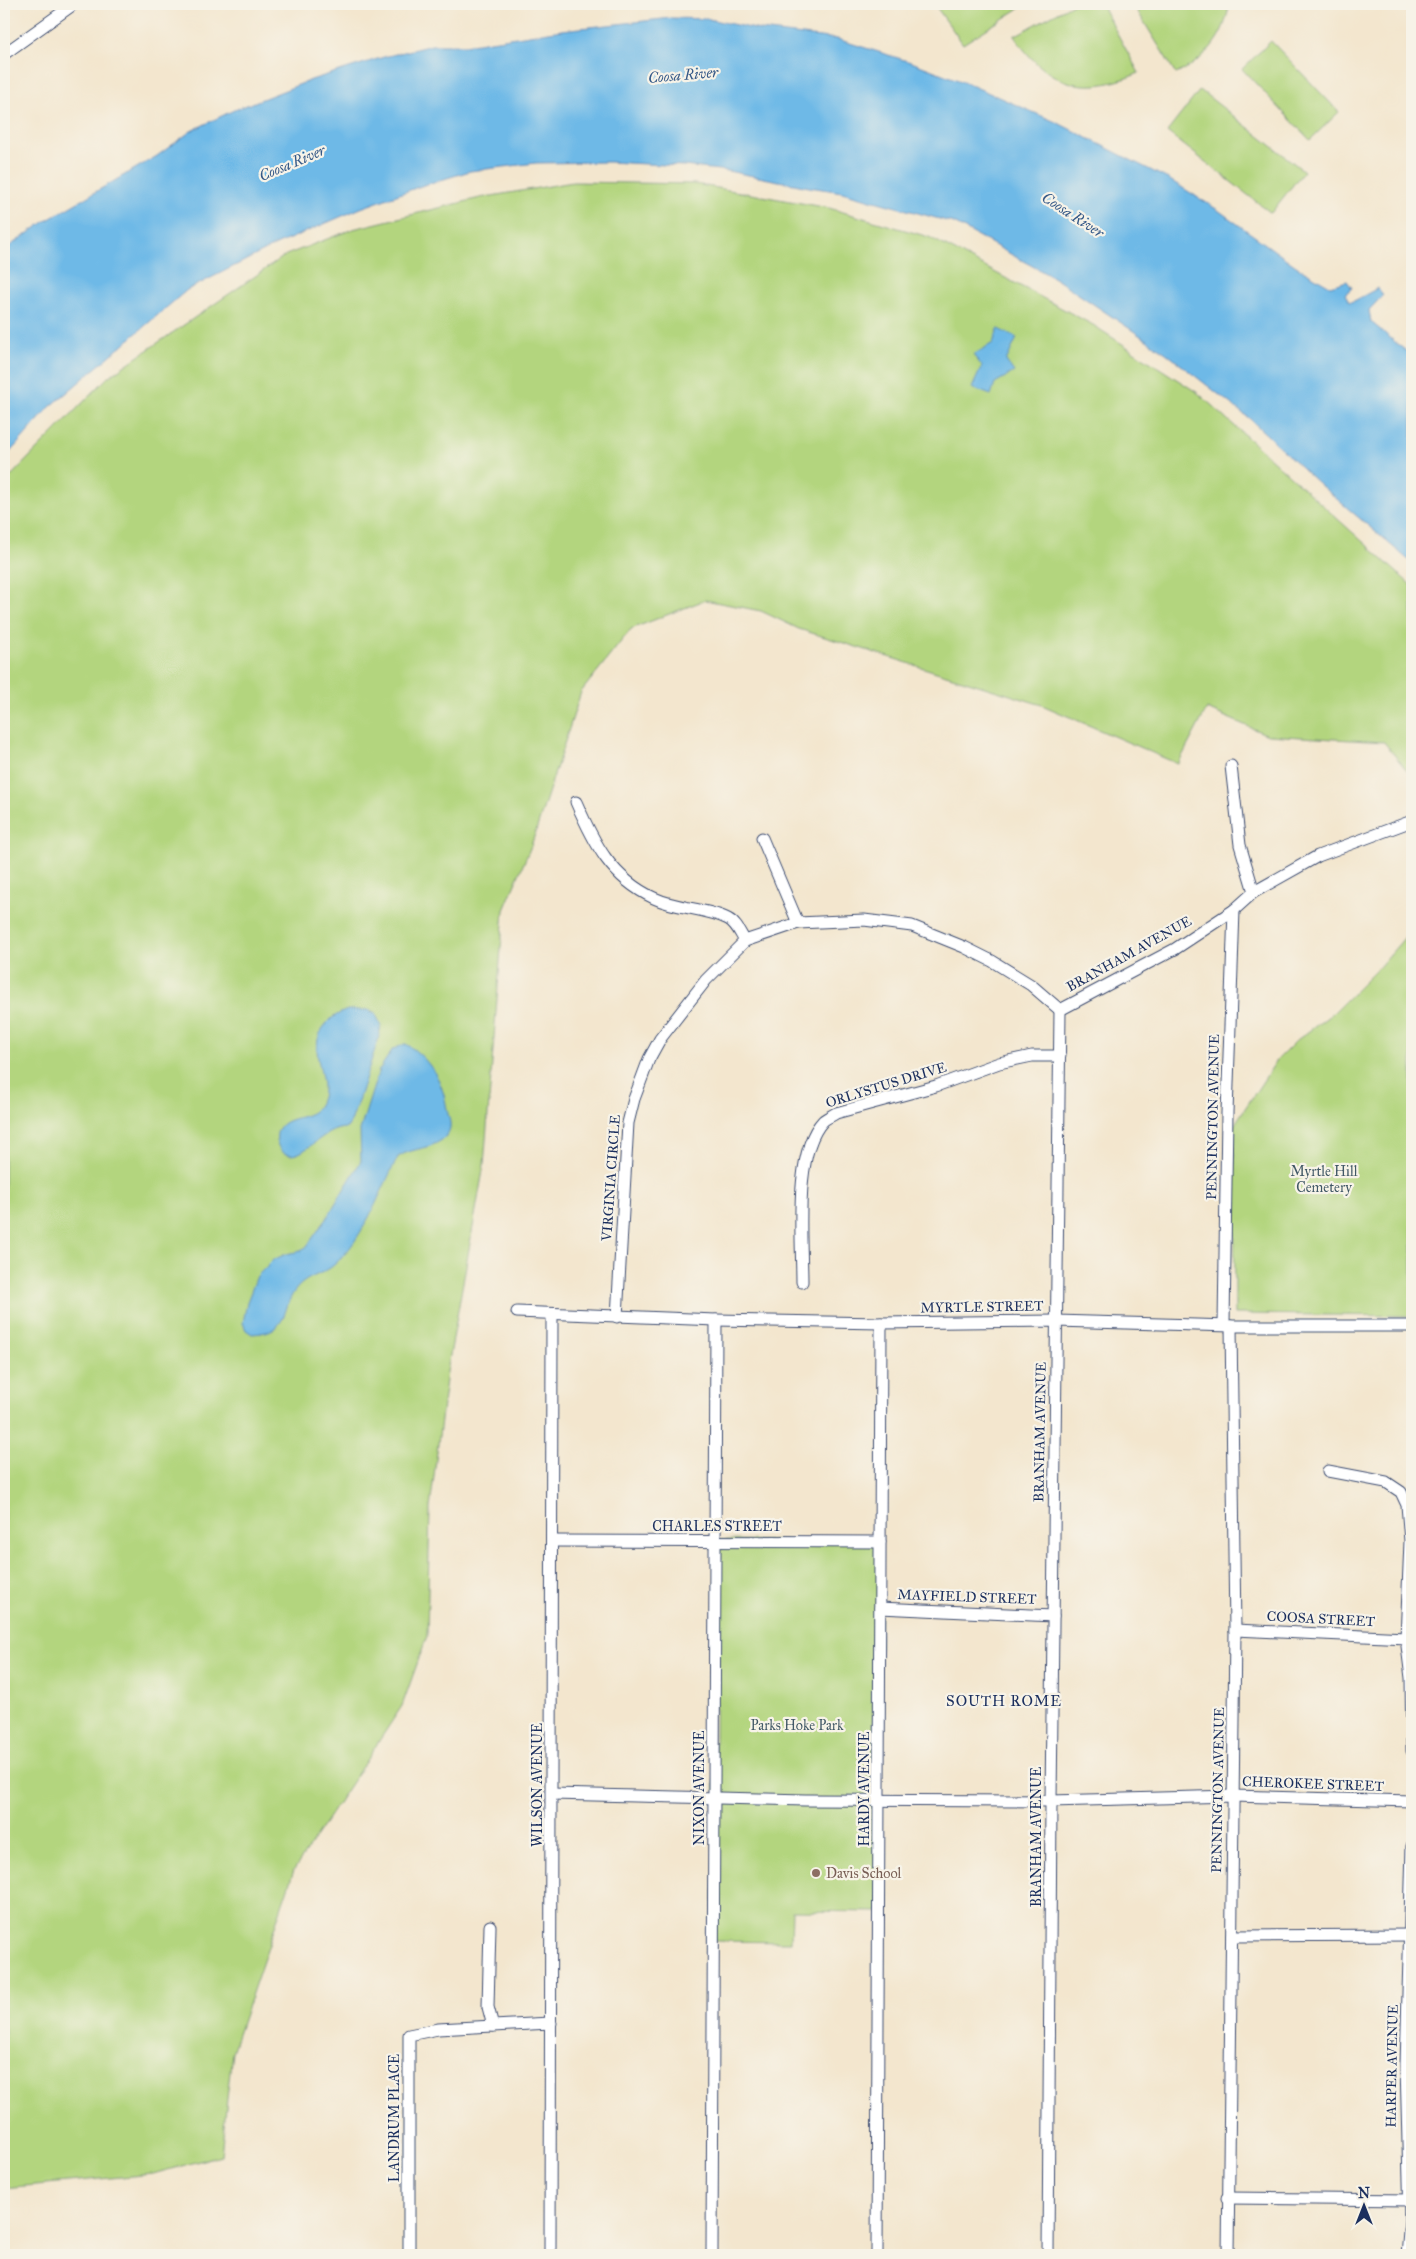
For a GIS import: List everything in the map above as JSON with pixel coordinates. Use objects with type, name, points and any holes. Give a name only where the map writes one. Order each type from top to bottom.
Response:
[{"type":"street","points":[[4,54],[74,4]]},
{"type":"street","points":[[1231,766],[1240,845],[1254,892]]},
{"type":"street","points":[[576,802],[593,840],[604,858],[625,880],[653,898],[729,920],[744,940]]},
{"type":"street","name":"BRANHAM AVENUE","points":[[1048,2255],[1060,1010],[1175,948],[1234,910],[1254,892],[1318,856],[1412,821]]},
{"type":"street","points":[[762,838],[798,923]]},
{"type":"street","name":"PENNINGTON AVENUE","points":[[1228,2255],[1235,1630],[1228,1326],[1227,1113],[1234,910]]},
{"type":"street","name":"VIRGINIA CIRCLE","points":[[617,1317],[628,1123],[634,1099],[649,1059],[660,1039],[706,980],[744,940],[798,923],[864,920],[912,926],[964,947],[992,961],[1031,985],[1060,1010]]},
{"type":"street","name":"ORLYSTUS DRIVE","points":[[802,1282],[802,1170],[808,1148],[824,1121],[836,1114],[936,1086],[999,1063],[1032,1056],[1060,1056]]},
{"type":"street","name":"MYRTLE STREET","points":[[517,1312],[526,1311],[552,1315],[716,1320],[881,1323],[1056,1321],[1228,1326],[1412,1326]]},
{"type":"street","name":"WILSON AVENUE","points":[[550,2255],[552,1315]]},
{"type":"street","name":"NIXON AVENUE","points":[[712,2255],[711,2039],[717,1540],[716,1320]]},
{"type":"street","name":"HARDY AVENUE","points":[[877,2255],[881,1323]]},
{"type":"street","points":[[1328,1471],[1386,1482],[1401,1492],[1407,1505],[1411,1541],[1406,1638],[1411,1678],[1412,1751]]},
{"type":"street","name":"CHARLES STREET","points":[[553,1541],[717,1540],[880,1542]]},
{"type":"street","name":"MAYFIELD STREET","points":[[880,1608],[1053,1616]]},
{"type":"street","name":"COOSA STREET","points":[[1235,1630],[1406,1638]]},
{"type":"street","name":"CHEROKEE STREET","points":[[552,1794],[714,1799],[1051,1801],[1232,1796],[1412,1801]]},
{"type":"street","name":"HARPER AVENUE","points":[[1407,2255],[1411,2199],[1409,2066],[1412,1846]]},
{"type":"street","points":[[490,1926],[488,2007],[494,2026],[551,2023]]},
{"type":"street","points":[[1232,1936],[1411,1935]]},
{"type":"street","name":"LANDRUM PLACE","points":[[410,2255],[409,2035],[438,2029],[494,2026]]},
{"type":"street","points":[[1228,2198],[1411,2199]]},
{"type":"green space","points":[[934,4],[1026,4],[963,44]]},
{"type":"green space","points":[[1073,4],[1101,4],[1139,73],[1101,84],[1084,85],[1069,82],[1054,76],[1040,66],[1014,36]]},
{"type":"green space","points":[[1133,4],[1229,4],[1223,27],[1212,46],[1196,62],[1176,74]]},
{"type":"green space","points":[[1271,41],[1339,112],[1310,140],[1242,69]]},
{"type":"green space","points":[[1200,90],[1304,171],[1271,213],[1167,132]]},
{"type":"green space","points":[[573,182],[695,184],[829,208],[929,237],[1093,325],[1198,393],[1412,586],[1412,777],[1384,742],[1268,735],[1207,709],[1178,764],[1042,705],[799,629],[761,611],[705,600],[631,629],[581,692],[531,846],[504,910],[484,1165],[447,1372],[430,1508],[427,1636],[402,1706],[294,1870],[232,2052],[221,2155],[153,2174],[4,2188],[4,483],[108,377],[286,255],[353,229],[480,198]]},
{"type":"green space","name":"Myrtle Hill Cemetery","points":[[1412,929],[1412,1316],[1235,1314],[1234,1125],[1277,1060],[1297,1040],[1333,1013],[1380,966]]},
{"type":"green space","name":"Parks Hoke Park","points":[[717,1540],[880,1542],[879,1912],[792,1911],[791,1942],[713,1941]]},
{"type":"water","name":"Coosa River","points":[[672,18],[708,19],[760,30],[837,39],[914,63],[966,83],[1058,123],[1170,180],[1218,210],[1296,266],[1330,286],[1347,281],[1352,288],[1345,294],[1349,302],[1378,288],[1383,295],[1369,310],[1371,322],[1412,356],[1412,563],[1318,483],[1250,419],[1166,353],[1056,279],[954,223],[842,192],[728,171],[684,166],[609,162],[536,163],[470,171],[421,186],[361,208],[278,244],[187,290],[50,407],[4,459],[4,250],[44,222],[157,156],[191,131],[234,110],[311,80],[384,57],[432,45],[465,45],[562,30]]},
{"type":"water","points":[[998,329],[1017,338],[1006,361],[1014,372],[995,383],[991,395],[972,388],[982,366],[973,355],[993,343]]},
{"type":"water","points":[[348,1010],[368,1010],[375,1013],[381,1025],[378,1040],[351,1122],[347,1128],[329,1133],[300,1153],[286,1154],[281,1151],[277,1142],[277,1133],[280,1126],[292,1119],[313,1112],[317,1108],[322,1098],[323,1087],[317,1045],[320,1035],[331,1019]]},
{"type":"water","points":[[406,1044],[422,1057],[439,1080],[449,1119],[449,1132],[442,1140],[430,1146],[410,1151],[398,1157],[363,1228],[345,1254],[330,1268],[306,1280],[298,1287],[292,1295],[280,1324],[274,1329],[252,1334],[246,1330],[243,1323],[247,1302],[257,1276],[273,1260],[286,1254],[301,1251],[307,1246],[326,1219],[361,1161],[360,1130],[379,1070],[393,1049]]},
{"type":"place","name":"Davis School","points":[[816,1873]]},
{"type":"district","name":"SOUTH ROME","points":[[1004,1701]]}]
